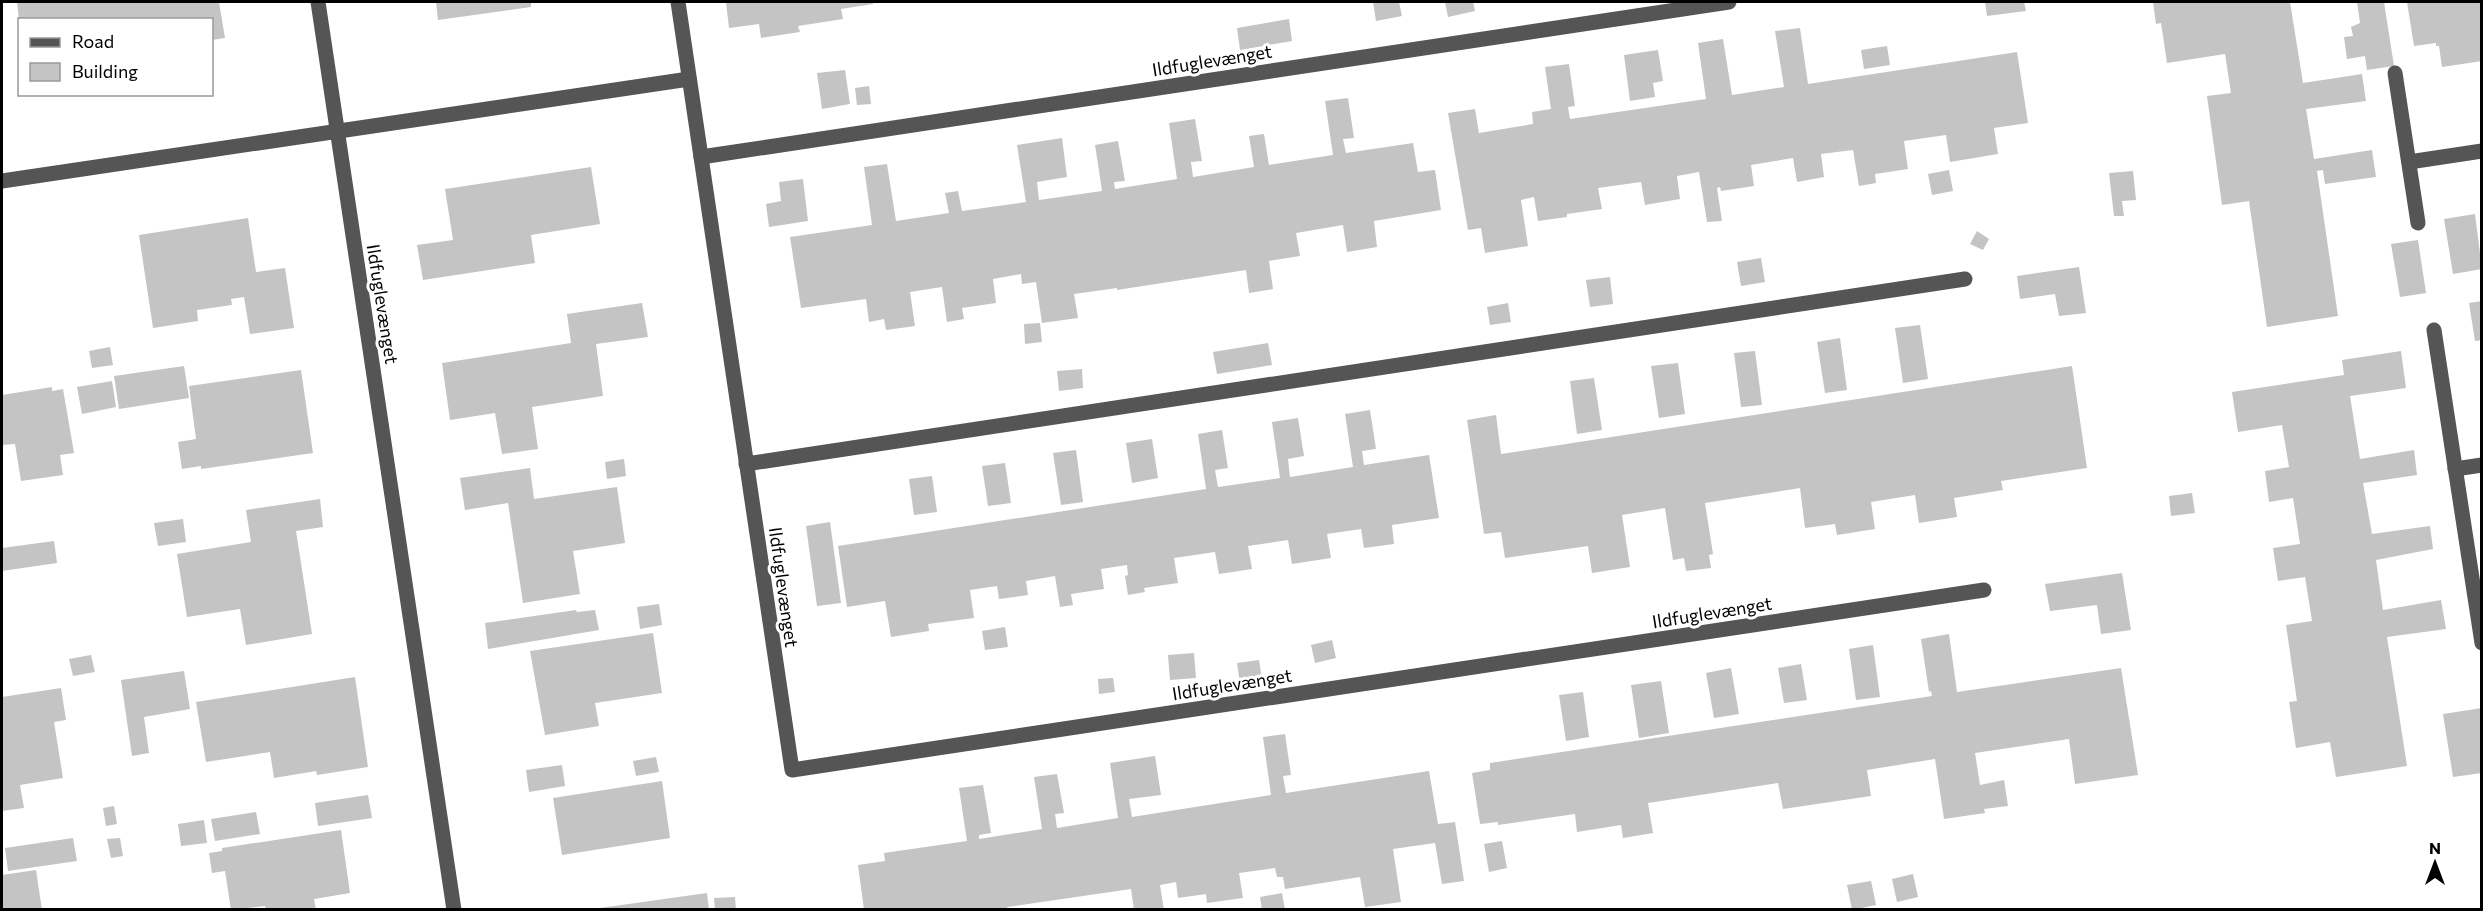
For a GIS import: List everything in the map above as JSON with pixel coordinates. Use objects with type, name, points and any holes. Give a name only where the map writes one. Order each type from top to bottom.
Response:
[{"type":"street","name":"Ildfuglevænget","points":[[318,2],[454,909]]},
{"type":"street","name":"Ildfuglevænget","points":[[678,2],[792,770],[1984,590]]},
{"type":"street","name":"Ildfuglevænget","points":[[701,158],[1729,2]]},
{"type":"street","points":[[2395,73],[2418,223]]},
{"type":"street","points":[[2,181],[689,79]]},
{"type":"street","points":[[2409,162],[2481,151]]},
{"type":"street","points":[[746,464],[1965,279]]},
{"type":"street","points":[[2434,330],[2481,643]]},
{"type":"street","points":[[2455,469],[2481,465]]},
{"type":"building","points":[[17,2],[219,2],[225,38],[213,40],[213,18],[19,18]]},
{"type":"building","points":[[436,2],[531,2],[531,7],[438,20]]},
{"type":"building","points":[[726,2],[873,2],[873,4],[841,9],[843,19],[798,26],[800,32],[761,38],[759,24],[729,28]]},
{"type":"building","points":[[1373,2],[1399,2],[1402,16],[1376,21]]},
{"type":"building","points":[[1445,2],[1473,2],[1475,11],[1448,17]]},
{"type":"building","points":[[1985,2],[2024,2],[2026,11],[1987,16]]},
{"type":"building","points":[[2153,2],[2290,2],[2303,83],[2362,74],[2366,101],[2306,109],[2314,159],[2372,150],[2376,177],[2325,184],[2323,170],[2317,171],[2338,316],[2267,327],[2249,201],[2222,205],[2207,96],[2231,93],[2225,54],[2167,63],[2161,23],[2156,24]]},
{"type":"building","points":[[2357,2],[2384,2],[2394,66],[2367,70],[2365,56],[2347,59],[2344,37],[2353,36],[2351,27],[2360,23]]},
{"type":"building","points":[[2407,2],[2482,2],[2482,61],[2442,67],[2439,46],[2436,46],[2436,43],[2414,46]]},
{"type":"building","points":[[1289,19],[1292,41],[1240,50],[1237,28]]},
{"type":"building","points":[[1800,28],[1808,84],[2017,52],[2028,123],[1994,128],[1998,154],[1950,162],[1946,135],[1904,141],[1908,169],[1875,174],[1876,183],[1859,186],[1853,150],[1821,154],[1824,177],[1797,182],[1793,158],[1751,165],[1754,186],[1721,191],[1720,187],[1717,188],[1722,221],[1707,222],[1699,172],[1677,176],[1680,199],[1645,205],[1641,182],[1598,188],[1602,209],[1567,214],[1567,217],[1538,221],[1534,197],[1521,200],[1528,246],[1485,253],[1481,228],[1468,230],[1448,113],[1475,109],[1479,133],[1533,124],[1532,112],[1551,109],[1545,67],[1569,64],[1575,106],[1568,107],[1570,119],[1706,99],[1698,43],[1723,39],[1732,95],[1784,87],[1775,31]]},
{"type":"building","points":[[1887,46],[1890,65],[1864,69],[1861,50]]},
{"type":"building","points":[[1658,50],[1663,81],[1653,83],[1655,97],[1630,101],[1624,55]]},
{"type":"building","points":[[845,70],[850,104],[822,109],[817,73]]},
{"type":"building","points":[[869,86],[871,104],[857,105],[855,88]]},
{"type":"building","points":[[1348,98],[1354,138],[1343,139],[1346,153],[1413,143],[1418,172],[1435,170],[1441,210],[1374,221],[1377,247],[1347,252],[1343,225],[1296,233],[1300,256],[1269,261],[1273,289],[1249,293],[1246,270],[1117,290],[1117,288],[1074,294],[1078,318],[1042,323],[1036,282],[1022,284],[1021,274],[993,279],[996,303],[962,308],[964,319],[947,322],[942,287],[910,292],[915,326],[886,330],[884,319],[869,322],[866,299],[801,308],[790,237],[872,225],[864,167],[887,164],[896,221],[949,213],[945,193],[958,191],[962,211],[1026,202],[1017,145],[1062,138],[1067,177],[1037,182],[1039,200],[1102,191],[1095,145],[1118,141],[1125,181],[1114,182],[1115,189],[1177,179],[1169,123],[1195,119],[1202,161],[1191,162],[1193,177],[1254,167],[1249,136],[1264,134],[1269,165],[1333,155],[1325,101]]},
{"type":"building","points":[[591,167],[600,224],[531,235],[535,263],[423,280],[417,245],[453,240],[445,189]]},
{"type":"building","points":[[1949,170],[1953,191],[1932,195],[1928,174]]},
{"type":"building","points":[[2133,171],[2136,200],[2122,201],[2124,216],[2114,216],[2109,173]]},
{"type":"building","points":[[803,179],[808,221],[769,227],[766,204],[781,201],[779,182]]},
{"type":"building","points":[[2475,214],[2482,269],[2453,274],[2444,219]]},
{"type":"building","points":[[248,218],[256,272],[285,268],[294,328],[250,334],[244,297],[231,299],[232,305],[197,310],[198,321],[153,328],[139,235]]},
{"type":"building","points":[[1977,231],[1989,239],[1983,250],[1970,244]]},
{"type":"building","points":[[2418,240],[2426,293],[2400,297],[2391,244]]},
{"type":"building","points":[[1761,258],[1765,282],[1741,286],[1737,262]]},
{"type":"building","points":[[2079,267],[2086,313],[2059,316],[2055,294],[2020,299],[2017,276]]},
{"type":"building","points":[[1610,277],[1613,304],[1590,307],[1586,280]]},
{"type":"building","points":[[2482,301],[2482,340],[2475,341],[2469,303]]},
{"type":"building","points":[[642,303],[648,337],[596,344],[603,396],[532,407],[538,449],[502,454],[495,413],[450,420],[442,363],[571,343],[567,314]]},
{"type":"building","points":[[1508,303],[1511,322],[1490,325],[1487,307]]},
{"type":"building","points":[[1040,323],[1042,342],[1025,344],[1024,324]]},
{"type":"building","points":[[1920,325],[1928,379],[1903,383],[1895,328]]},
{"type":"building","points":[[1840,338],[1847,390],[1825,393],[1817,342]]},
{"type":"building","points":[[1268,343],[1272,365],[1217,374],[1213,352]]},
{"type":"building","points":[[110,347],[113,365],[92,368],[89,351]]},
{"type":"building","points":[[1755,351],[1762,405],[1741,407],[1734,353]]},
{"type":"building","points":[[2401,351],[2406,388],[2350,396],[2360,459],[2414,450],[2417,475],[2363,483],[2372,534],[2430,526],[2433,549],[2376,560],[2383,610],[2441,600],[2446,629],[2387,637],[2407,766],[2336,777],[2330,742],[2296,748],[2289,702],[2297,701],[2286,625],[2312,621],[2305,577],[2278,581],[2273,548],[2300,544],[2293,498],[2269,502],[2265,471],[2289,467],[2282,425],[2238,432],[2232,392],[2344,375],[2342,360]]},
{"type":"building","points":[[1678,363],[1685,414],[1659,418],[1651,366]]},
{"type":"building","points":[[184,366],[189,398],[119,409],[114,376]]},
{"type":"building","points":[[2072,366],[2087,468],[2001,481],[2003,490],[1954,498],[1957,517],[1919,523],[1915,495],[1871,502],[1875,529],[1837,535],[1835,524],[1805,528],[1800,488],[1705,503],[1713,554],[1709,555],[1711,568],[1686,571],[1684,558],[1673,560],[1665,508],[1622,515],[1630,567],[1592,573],[1588,546],[1505,558],[1501,532],[1484,534],[1467,420],[1496,415],[1501,454]]},
{"type":"building","points":[[1082,369],[1083,388],[1059,391],[1057,371]]},
{"type":"building","points":[[301,370],[313,453],[201,469],[201,466],[182,469],[178,442],[196,439],[189,386]]},
{"type":"building","points":[[1594,378],[1602,430],[1577,434],[1570,381]]},
{"type":"building","points":[[112,381],[116,407],[82,414],[77,387]]},
{"type":"building","points":[[52,387],[52,391],[63,389],[74,453],[60,455],[63,475],[21,481],[15,444],[2,445],[2,395]]},
{"type":"building","points":[[1370,410],[1376,449],[1362,451],[1364,465],[1429,455],[1439,518],[1392,525],[1394,544],[1364,548],[1361,529],[1327,534],[1331,558],[1292,564],[1288,540],[1248,546],[1252,569],[1219,574],[1215,552],[1174,558],[1178,583],[1144,588],[1145,592],[1128,595],[1125,576],[1128,575],[1127,565],[1101,569],[1104,589],[1071,594],[1073,605],[1060,607],[1055,576],[1026,581],[1028,595],[999,599],[997,586],[970,590],[974,618],[928,624],[929,631],[891,637],[885,601],[847,607],[838,546],[1206,489],[1198,434],[1222,430],[1228,468],[1215,470],[1218,487],[1280,478],[1272,422],[1298,418],[1304,456],[1288,459],[1290,477],[1353,467],[1345,414]]},
{"type":"building","points":[[1152,439],[1158,478],[1132,483],[1126,443]]},
{"type":"building","points":[[1076,450],[1083,502],[1061,505],[1053,453]]},
{"type":"building","points":[[624,459],[626,476],[607,479],[605,462]]},
{"type":"building","points":[[1005,463],[1011,503],[988,506],[982,466]]},
{"type":"building","points":[[530,468],[534,499],[617,487],[625,543],[573,551],[580,594],[523,603],[508,503],[465,510],[460,478]]},
{"type":"building","points":[[932,476],[937,512],[914,515],[909,479]]},
{"type":"building","points":[[2192,493],[2195,513],[2171,516],[2169,496]]},
{"type":"building","points":[[320,499],[323,527],[296,531],[312,634],[246,645],[240,609],[187,617],[177,554],[251,542],[246,510]]},
{"type":"building","points":[[183,519],[186,542],[158,546],[154,523]]},
{"type":"building","points":[[830,522],[841,603],[817,606],[806,526]]},
{"type":"building","points":[[54,541],[57,563],[2,571],[2,548]]},
{"type":"building","points":[[2122,573],[2131,630],[2101,634],[2097,605],[2050,611],[2045,584]]},
{"type":"building","points":[[659,604],[662,625],[640,629],[637,607]]},
{"type":"building","points":[[576,610],[577,612],[595,610],[599,630],[488,649],[485,623]]},
{"type":"building","points":[[1005,627],[1008,647],[985,650],[982,631]]},
{"type":"building","points":[[653,633],[662,693],[595,703],[599,726],[545,735],[530,651]]},
{"type":"building","points":[[1949,634],[1957,692],[2121,668],[2138,775],[2075,784],[2069,739],[1975,753],[1980,785],[2004,780],[2008,806],[1984,809],[1985,813],[1944,819],[1935,759],[1867,770],[1871,796],[1783,809],[1778,783],[1648,803],[1653,833],[1623,838],[1621,825],[1577,832],[1575,814],[1498,825],[1498,822],[1480,824],[1472,773],[1490,770],[1490,763],[1932,696],[1931,691],[1929,692],[1921,639]]},
{"type":"building","points":[[1332,640],[1336,658],[1315,663],[1311,645]]},
{"type":"building","points":[[1873,645],[1880,697],[1856,700],[1849,649]]},
{"type":"building","points":[[1194,653],[1196,678],[1170,680],[1168,655]]},
{"type":"building","points":[[91,655],[95,672],[73,676],[69,659]]},
{"type":"building","points":[[1259,660],[1262,679],[1240,683],[1237,663]]},
{"type":"building","points":[[1801,664],[1807,700],[1784,703],[1778,668]]},
{"type":"building","points":[[1731,668],[1739,714],[1714,718],[1706,673]]},
{"type":"building","points":[[184,671],[190,709],[144,717],[149,753],[132,756],[121,680]]},
{"type":"building","points":[[355,677],[368,767],[317,775],[316,771],[274,778],[270,752],[206,762],[196,702]]},
{"type":"building","points":[[1113,678],[1115,692],[1099,694],[1098,679]]},
{"type":"building","points":[[1661,681],[1669,733],[1639,738],[1631,685]]},
{"type":"building","points":[[61,688],[66,720],[54,722],[63,778],[20,785],[24,808],[2,811],[2,697]]},
{"type":"building","points":[[1583,692],[1589,737],[1566,741],[1559,695]]},
{"type":"building","points":[[2482,708],[2482,773],[2453,777],[2443,714]]},
{"type":"building","points":[[1285,734],[1291,775],[1283,776],[1286,793],[1429,771],[1438,824],[1455,822],[1464,881],[1442,884],[1435,843],[1393,849],[1401,902],[1365,907],[1360,877],[1285,889],[1283,877],[1277,877],[1275,868],[1239,873],[1243,898],[1207,903],[1206,894],[1178,898],[1176,882],[1160,885],[1164,910],[1134,910],[1131,889],[1007,907],[1008,910],[864,910],[858,865],[885,861],[884,853],[967,841],[959,788],[983,785],[991,833],[979,835],[979,839],[1042,829],[1034,777],[1057,774],[1064,813],[1055,814],[1057,828],[1118,818],[1110,763],[1155,756],[1161,795],[1129,799],[1132,817],[1271,795],[1263,737]]},
{"type":"building","points":[[656,757],[659,772],[636,776],[633,761]]},
{"type":"building","points":[[562,765],[565,786],[529,792],[526,770]]},
{"type":"building","points":[[662,781],[670,838],[562,855],[553,798]]},
{"type":"building","points":[[368,795],[372,818],[318,826],[315,803]]},
{"type":"building","points":[[114,806],[117,824],[106,826],[103,808]]},
{"type":"building","points":[[256,812],[260,834],[215,841],[211,819]]},
{"type":"building","points":[[204,820],[207,843],[181,846],[178,824]]},
{"type":"building","points":[[341,830],[350,893],[314,899],[316,910],[266,910],[265,906],[231,910],[225,871],[212,873],[209,853],[222,851],[222,848]]},
{"type":"building","points":[[73,838],[77,861],[8,871],[5,848]]},
{"type":"building","points":[[120,838],[123,856],[111,858],[107,839]]},
{"type":"building","points":[[1502,841],[1507,868],[1489,872],[1484,844]]},
{"type":"building","points":[[36,870],[42,910],[2,910],[2,875]]},
{"type":"building","points":[[1913,874],[1918,897],[1897,902],[1892,879]]},
{"type":"building","points":[[1871,881],[1876,905],[1852,910],[1847,885]]},
{"type":"building","points":[[707,893],[709,910],[600,910],[600,908]]},
{"type":"building","points":[[1282,893],[1285,910],[1262,910],[1260,897]]},
{"type":"building","points":[[735,897],[736,910],[715,910],[714,898]]}]
